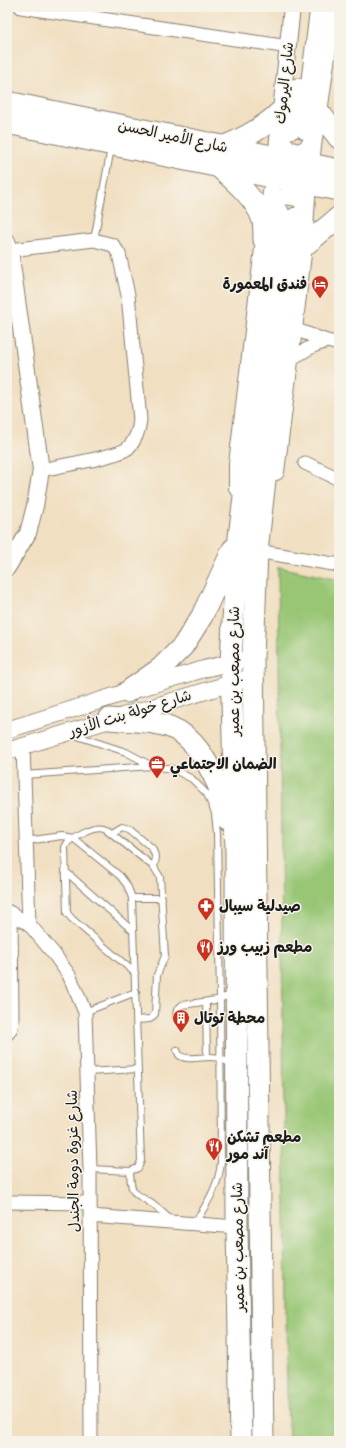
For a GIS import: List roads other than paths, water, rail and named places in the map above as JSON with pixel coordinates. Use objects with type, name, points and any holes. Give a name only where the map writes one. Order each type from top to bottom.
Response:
[{"type":"highway","name":"شارع اليرموك","points":[[294,128],[309,7]]},
{"type":"highway","name":"شارع اليرموك","points":[[294,128],[321,7]]},
{"type":"highway","name":"شارع الأمير الحسن","points":[[7,102],[223,147],[275,168],[308,185],[339,190]]},
{"type":"highway","points":[[319,112],[339,138]]},
{"type":"highway","points":[[223,147],[250,134],[274,118],[294,128]]},
{"type":"highway","name":"شارع الأمير الحسن","points":[[7,123],[220,167],[275,168],[311,164],[339,170]]},
{"type":"highway","points":[[220,167],[253,202],[263,221],[264,240]]},
{"type":"highway","name":"شارع مصعب بن عمير","points":[[241,1441],[237,1227],[228,1063],[228,996],[236,851],[232,672],[234,601],[240,531],[263,342],[288,212]]},
{"type":"highway","name":"شارع مصعب بن عمير","points":[[263,1441],[253,668],[258,544],[280,348],[288,212]]},
{"type":"highway","points":[[304,246],[339,217]]},
{"type":"highway","points":[[127,692],[161,668],[183,646],[202,616],[240,531]]},
{"type":"highway","points":[[109,719],[152,722],[171,727],[186,736],[199,750],[218,786],[236,851]]},
{"type":"street","name":"شارع اليرموك","points":[[292,7],[288,47],[294,128],[311,164]]},
{"type":"street","name":"شارع اليرموك","points":[[275,168],[294,128],[319,112],[333,55],[334,7]]},
{"type":"street","points":[[29,8],[288,47]]},
{"type":"street","name":"شارع مصعب بن عمير","points":[[240,531],[237,464],[264,240],[288,212],[308,185],[311,164]]},
{"type":"street","name":"شارع مصعب بن عمير","points":[[258,544],[272,499],[304,246],[288,212],[275,168]]},
{"type":"street","points":[[7,568],[28,532],[35,506],[41,470],[12,304],[8,245],[94,240],[113,245],[119,254],[128,295],[140,420],[139,431],[135,440],[127,449],[108,456],[41,470]]},
{"type":"street","points":[[294,329],[333,342]]},
{"type":"street","points":[[290,359],[303,351],[333,342]]},
{"type":"street","points":[[306,463],[339,479]]},
{"type":"street","points":[[258,544],[339,565]]},
{"type":"street","name":"شارع خولة بنت الأزور","points":[[7,730],[127,692],[253,668]]},
{"type":"street","name":"شارع خولة بنت الأزور","points":[[7,751],[109,719],[232,672]]},
{"type":"street","points":[[23,746],[28,924]]},
{"type":"street","points":[[7,1034],[11,1028],[12,1020],[9,912]]},
{"type":"street","name":"شارع غزوة دومة الجندل","points":[[9,912],[28,924],[42,938],[69,975],[85,1012],[90,1169],[91,1441]]},
{"type":"street","points":[[7,1202],[90,1209],[173,1222],[237,1227]]},
{"type":"lane","points":[[94,240],[112,145]]},
{"type":"lane","points":[[67,732],[113,747],[152,766]]},
{"type":"lane","points":[[24,775],[152,766],[173,769],[192,779],[206,794],[215,813],[228,996],[206,1002],[182,1005],[177,1010],[176,1016]]},
{"type":"lane","points":[[135,973],[69,916],[66,908],[65,847],[69,840],[100,826],[112,833],[154,867],[160,877],[165,956],[157,975],[155,1014],[150,1019],[137,1020]]},
{"type":"lane","points":[[112,833],[122,827],[129,829],[154,851],[156,858],[154,867]]},
{"type":"lane","points":[[26,841],[62,836],[73,838],[120,876],[128,885],[132,898],[142,1161],[138,1168],[130,1171],[90,1169]]},
{"type":"lane","points":[[65,871],[133,931]]},
{"type":"lane","points":[[132,898],[162,898]]},
{"type":"lane","points":[[85,1012],[136,992]]},
{"type":"lane","points":[[206,1002],[207,1057]]},
{"type":"lane","points":[[177,1050],[179,1055],[184,1058],[207,1057],[228,1063],[220,1171],[215,1189],[195,1223]]},
{"type":"lane","points":[[87,1072],[138,1069]]},
{"type":"lane","points":[[130,1171],[131,1186],[136,1195],[153,1205],[173,1222]]},
{"type":"place","name":"فندق المعمورة","points":[[320,299]]},
{"type":"place","name":"الضمان الاجتماعي","points":[[157,779]]},
{"type":"place","name":"صيدلية سيبال","points":[[206,921]]},
{"type":"place","name":"مطعم زبيب ورز","points":[[205,962]]},
{"type":"place","name":"محطة توتال","points":[[181,1033]]},
{"type":"place","name":"مطعم تشكن آند مور","points":[[214,1161]]}]
